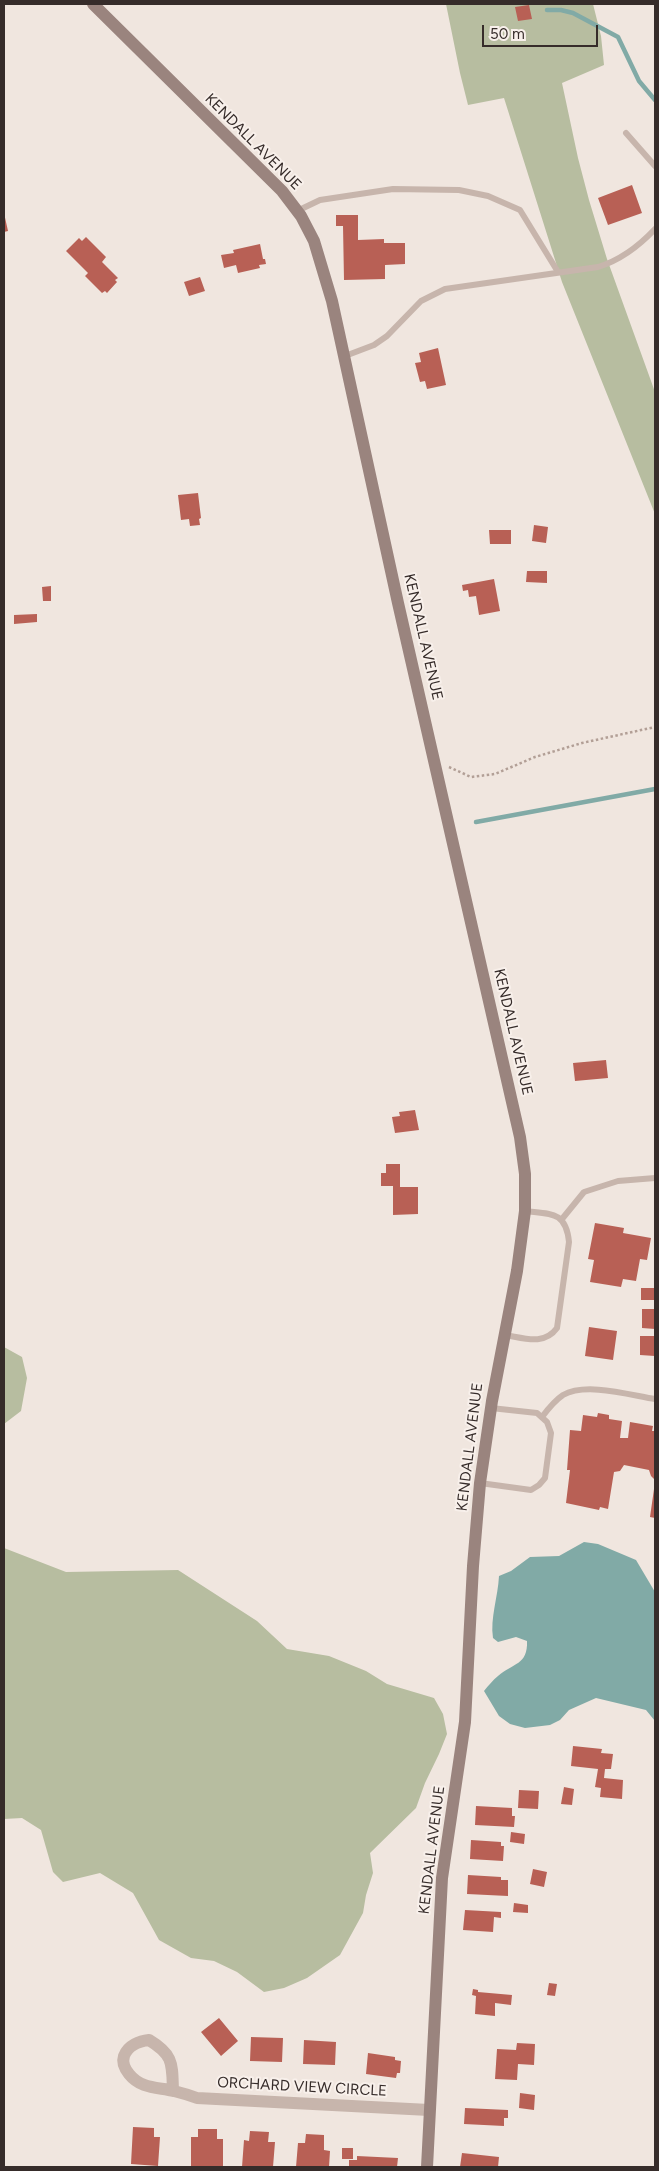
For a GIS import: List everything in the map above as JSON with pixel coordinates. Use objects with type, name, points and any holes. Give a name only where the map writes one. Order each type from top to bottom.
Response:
[{"type":"main road","name":"KENDALL AVENUE","points":[[93,4],[282,191],[297,211],[314,241],[323,267],[345,356],[520,1137],[525,1174],[525,1211],[517,1272],[503,1335],[480,1483],[473,1566],[465,1722],[442,1878],[427,2167]]},
{"type":"street","name":"ORCHARD VIEW CIRCLE","points":[[173,2091],[172,2064],[164,2048],[149,2040],[140,2041],[131,2047],[124,2056],[125,2069],[134,2080],[148,2088],[173,2091],[197,2098],[429,2110]]},
{"type":"lane","points":[[626,133],[655,166]]},
{"type":"lane","points":[[297,211],[320,200],[393,188],[459,190],[488,196],[520,210],[532,226],[545,253],[558,272]]},
{"type":"lane","points":[[345,356],[374,345],[387,336],[421,301],[445,289],[598,267],[612,262],[631,251],[655,229]]},
{"type":"lane","points":[[562,1219],[584,1192],[618,1181],[655,1178]]},
{"type":"lane","points":[[503,1335],[536,1340],[552,1334],[557,1328],[569,1242],[568,1229],[562,1219],[554,1214],[525,1211]]},
{"type":"lane","points":[[542,1417],[552,1404],[564,1395],[574,1391],[593,1390],[655,1399]]},
{"type":"lane","points":[[480,1483],[531,1490],[545,1478],[551,1433],[547,1422],[537,1413],[491,1408]]},
{"type":"path","points":[[434,760],[471,777],[495,774],[535,757],[582,742],[655,727]]},
{"type":"green space","points":[[446,4],[593,4],[601,36],[604,65],[562,83],[589,200],[607,259],[655,392],[655,514],[562,282],[504,98],[468,105]]},
{"type":"green space","points":[[4,1347],[22,1357],[27,1378],[21,1411],[4,1424]]},
{"type":"green space","points":[[4,1548],[66,1572],[178,1570],[257,1621],[287,1649],[329,1656],[366,1671],[387,1684],[434,1698],[443,1714],[447,1734],[416,1808],[370,1853],[373,1873],[363,1913],[340,1955],[307,1978],[284,1988],[264,1992],[237,1972],[214,1961],[191,1958],[159,1940],[133,1893],[100,1873],[63,1882],[53,1872],[41,1830],[22,1818],[4,1819]]},
{"type":"water","points":[[584,1542],[598,1544],[636,1560],[655,1592],[655,1721],[646,1710],[596,1698],[569,1710],[560,1720],[550,1725],[525,1728],[510,1724],[499,1716],[484,1691],[498,1676],[518,1663],[525,1655],[527,1649],[527,1641],[516,1637],[498,1642],[493,1638],[492,1630],[499,1576],[511,1571],[530,1557],[559,1556]]},
{"type":"building","points":[[529,5],[532,19],[518,21],[515,7]]},
{"type":"building","points":[[632,185],[642,213],[608,225],[598,198]]},
{"type":"building","points":[[4,213],[8,231],[4,232]]},
{"type":"building","points":[[336,215],[358,215],[358,240],[384,239],[384,243],[405,243],[405,264],[385,265],[385,279],[344,280],[343,226],[336,226]]},
{"type":"building","points":[[86,237],[106,257],[102,262],[118,278],[115,280],[117,282],[107,293],[105,291],[102,293],[85,276],[88,273],[66,251],[79,238],[82,241]]},
{"type":"building","points":[[260,244],[266,264],[259,265],[260,268],[238,273],[236,265],[224,268],[221,255],[234,253],[233,250]]},
{"type":"building","points":[[200,277],[205,291],[189,296],[184,282]]},
{"type":"building","points":[[438,348],[446,385],[427,389],[425,381],[420,382],[415,363],[421,362],[419,353]]},
{"type":"building","points":[[198,493],[200,525],[190,526],[189,519],[181,520],[178,495]]},
{"type":"building","points":[[534,525],[548,527],[546,543],[532,541]]},
{"type":"building","points":[[489,530],[511,530],[511,544],[490,544]]},
{"type":"building","points":[[527,571],[547,571],[547,583],[526,582]]},
{"type":"building","points":[[494,579],[500,611],[479,615],[476,596],[469,597],[468,590],[463,591],[462,585]]},
{"type":"building","points":[[51,586],[51,601],[43,601],[42,587]]},
{"type":"building","points":[[37,614],[37,622],[14,624],[14,615]]},
{"type":"building","points":[[606,1060],[608,1078],[575,1081],[573,1063]]},
{"type":"building","points":[[415,1110],[419,1130],[395,1133],[392,1117],[400,1116],[399,1112]]},
{"type":"building","points":[[386,1164],[400,1164],[400,1187],[418,1187],[418,1214],[393,1215],[393,1186],[381,1186],[381,1173],[386,1173]]},
{"type":"building","points":[[595,1223],[624,1228],[623,1233],[651,1238],[647,1260],[640,1259],[636,1281],[623,1279],[621,1287],[590,1282],[594,1260],[588,1259]]},
{"type":"building","points":[[641,1288],[655,1288],[655,1300],[641,1300]]},
{"type":"building","points":[[642,1309],[655,1309],[655,1329],[642,1328]]},
{"type":"building","points":[[589,1327],[617,1331],[613,1360],[585,1356]]},
{"type":"building","points":[[640,1336],[655,1336],[655,1356],[640,1355]]},
{"type":"building","points":[[598,1413],[609,1415],[609,1419],[622,1421],[620,1438],[628,1438],[630,1422],[653,1426],[652,1431],[655,1431],[655,1480],[649,1470],[624,1465],[620,1471],[614,1472],[608,1509],[600,1507],[599,1510],[566,1503],[570,1470],[567,1470],[570,1430],[581,1431],[583,1415],[597,1417]]},
{"type":"building","points":[[655,1489],[655,1518],[650,1517]]},
{"type":"building","points":[[573,1746],[602,1749],[601,1753],[613,1754],[611,1769],[605,1769],[604,1778],[623,1780],[622,1799],[600,1797],[601,1788],[595,1787],[598,1769],[571,1766]]},
{"type":"building","points":[[564,1787],[574,1789],[572,1805],[561,1804]]},
{"type":"building","points":[[519,1790],[539,1791],[538,1809],[518,1808]]},
{"type":"building","points":[[476,1806],[512,1808],[512,1816],[515,1816],[514,1827],[475,1825]]},
{"type":"building","points":[[511,1832],[525,1834],[524,1844],[510,1842]]},
{"type":"building","points":[[471,1840],[501,1842],[501,1846],[504,1846],[503,1861],[470,1859]]},
{"type":"building","points":[[533,1869],[547,1872],[544,1887],[530,1884]]},
{"type":"building","points":[[468,1875],[501,1877],[501,1880],[508,1880],[508,1896],[467,1894]]},
{"type":"building","points":[[514,1903],[528,1905],[528,1913],[513,1912]]},
{"type":"building","points":[[465,1910],[501,1912],[501,1918],[494,1917],[493,1932],[463,1930]]},
{"type":"building","points":[[549,1983],[557,1984],[555,1996],[547,1995]]},
{"type":"building","points":[[473,1989],[478,1990],[478,1992],[512,1995],[511,2005],[495,2003],[495,2016],[475,2014],[476,1996],[472,1995]]},
{"type":"building","points":[[219,2018],[238,2041],[221,2056],[201,2032]]},
{"type":"building","points":[[251,2037],[283,2038],[282,2062],[250,2061]]},
{"type":"building","points":[[304,2040],[336,2042],[335,2065],[303,2064]]},
{"type":"building","points":[[517,2043],[535,2044],[534,2065],[518,2064],[517,2080],[495,2079],[497,2049],[516,2050]]},
{"type":"building","points":[[368,2053],[395,2057],[395,2060],[401,2061],[400,2073],[397,2073],[396,2078],[366,2074]]},
{"type":"building","points":[[520,2093],[535,2095],[534,2110],[519,2108]]},
{"type":"building","points":[[465,2108],[508,2110],[508,2118],[504,2118],[504,2126],[464,2124]]},
{"type":"building","points":[[133,2127],[154,2128],[154,2137],[160,2137],[158,2166],[131,2164]]},
{"type":"building","points":[[198,2129],[217,2129],[217,2139],[223,2139],[223,2167],[191,2167],[191,2137],[198,2137]]},
{"type":"building","points":[[250,2131],[269,2132],[268,2142],[275,2142],[273,2167],[242,2167],[244,2140],[249,2141]]},
{"type":"building","points":[[306,2134],[324,2135],[324,2150],[330,2151],[329,2167],[296,2167],[298,2143],[305,2143]]},
{"type":"building","points":[[342,2148],[353,2148],[353,2159],[342,2159]]},
{"type":"building","points":[[462,2153],[499,2157],[498,2167],[460,2167]]},
{"type":"building","points":[[357,2156],[398,2158],[397,2167],[349,2167],[349,2160],[357,2160]]},
{"type":"waterway","points":[[547,10],[561,10],[573,13],[618,37],[639,81],[655,100]]},
{"type":"waterway","points":[[476,822],[655,789]]}]
